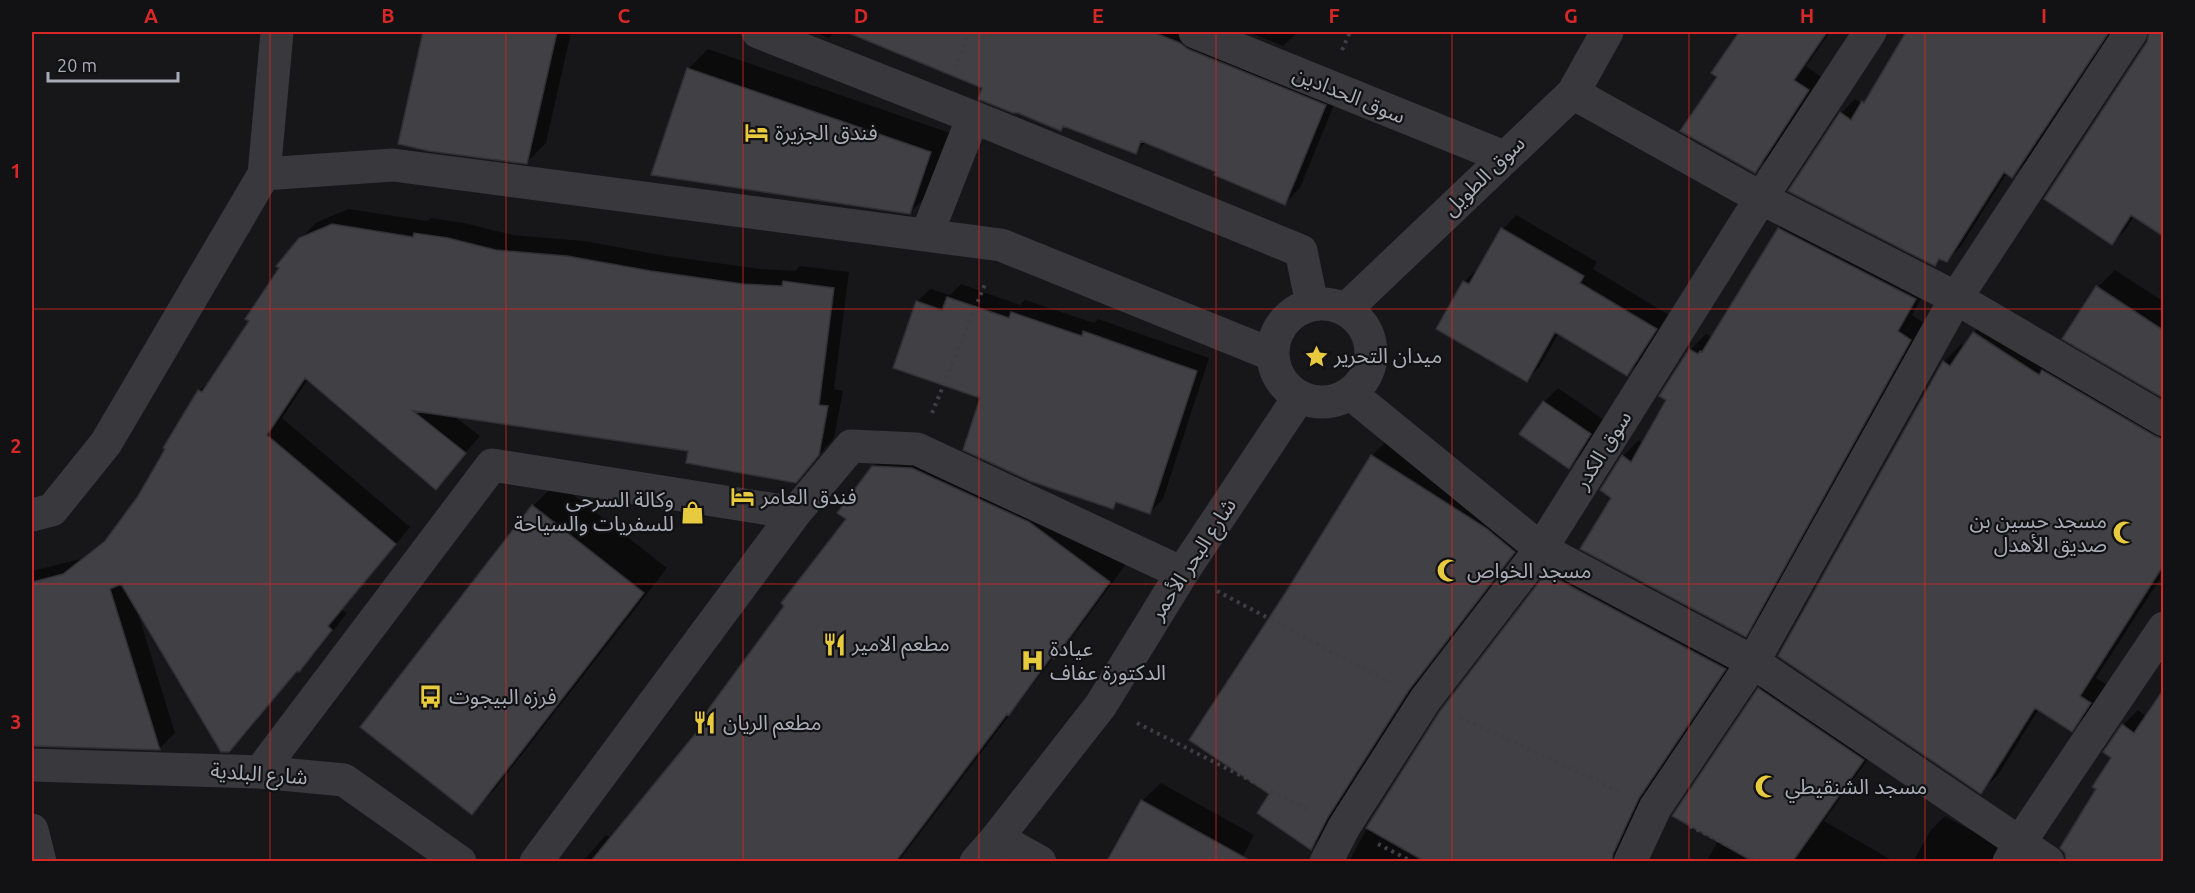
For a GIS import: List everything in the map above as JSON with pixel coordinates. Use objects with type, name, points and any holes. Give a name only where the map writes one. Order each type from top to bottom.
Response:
[{"type":"street","points":[[32,514],[52,510],[106,443],[264,174],[277,32]]},
{"type":"street","points":[[758,32],[1301,251],[1312,304]]},
{"type":"street","name":"سوق الحدادين","points":[[1195,32],[1504,157]]},
{"type":"street","name":"سوق الطويل","points":[[1346,309],[1573,93],[1607,32]]},
{"type":"street","name":"سوق الكدر","points":[[1326,861],[1344,827],[1425,700],[1541,549],[1761,198],[1870,32]]},
{"type":"street","points":[[1630,861],[1655,808],[1753,662],[1956,298],[2130,32]]},
{"type":"street","points":[[1573,93],[1761,198],[1956,298],[2163,420]]},
{"type":"street","points":[[927,234],[973,117]]},
{"type":"street","points":[[264,174],[393,165],[1001,245],[1273,355]]},
{"type":"street","points":[[1312,304],[1329,304],[1346,309],[1359,319],[1368,334],[1371,351],[1370,367],[1363,382],[1351,394],[1334,401],[1316,403],[1299,397],[1286,386],[1277,372],[1273,355],[1275,338],[1283,322],[1296,311],[1312,304]]},
{"type":"street","points":[[1351,394],[1541,549],[1753,662],[2014,852],[2048,861]]},
{"type":"street","name":"شارع البحر الأحمر","points":[[986,850],[1101,705],[1182,573],[1299,397]]},
{"type":"street","points":[[536,861],[795,513],[851,446],[917,449],[1182,573]]},
{"type":"street","points":[[260,772],[492,465],[795,513]]},
{"type":"street","points":[[2014,852],[2163,628]]},
{"type":"street","name":"شارع البلدية","points":[[32,765],[260,772],[344,780],[460,861]]},
{"type":"street","points":[[32,830],[39,861]]},
{"type":"street","points":[[986,850],[1040,861]]},
{"type":"path","points":[[917,449],[1001,245]]},
{"type":"path","points":[[1182,573],[1425,700],[1762,861]]},
{"type":"path","points":[[1101,705],[1413,861]]},
{"type":"building","points":[[423,32],[557,32],[527,164],[429,151],[398,144]]},
{"type":"building","points":[[846,32],[1153,32],[1180,43],[1188,49],[1326,105],[1285,205],[1214,175],[1216,172],[1141,141],[1136,154],[1063,126],[1061,131],[1013,113],[978,99],[982,88]]},
{"type":"building","points":[[1739,32],[1827,32],[1794,80],[1809,90],[1755,173],[1680,131],[1717,77],[1711,73]]},
{"type":"building","points":[[1906,32],[2109,32],[2012,178],[2004,172],[1947,262],[1939,259],[1935,266],[1788,191],[1840,112],[1851,120],[1862,101],[1864,103]]},
{"type":"building","points":[[2149,32],[2163,32],[2163,236],[2131,215],[2112,245],[2044,199],[2147,42]]},
{"type":"building","points":[[687,68],[931,152],[910,214],[651,175]]},
{"type":"building","points":[[332,224],[413,237],[414,233],[448,238],[496,250],[567,256],[743,284],[782,286],[783,281],[834,288],[819,405],[828,406],[819,455],[796,483],[686,463],[688,451],[413,411],[466,453],[436,490],[305,378],[267,435],[396,544],[328,626],[332,630],[299,672],[297,671],[229,752],[221,752],[121,584],[110,589],[160,750],[32,746],[32,582],[63,574],[105,541],[138,496],[165,449],[163,448],[198,390],[202,392],[249,321],[245,319],[279,268],[276,266],[299,238]]},
{"type":"building","points":[[1501,228],[1584,276],[1580,283],[1657,329],[1627,376],[1555,332],[1527,382],[1436,329],[1463,281],[1469,284]]},
{"type":"building","points":[[1778,228],[1916,299],[1898,331],[1911,340],[1746,637],[1580,549],[1611,498],[1600,490],[1622,455],[1631,462],[1666,400],[1659,396],[1689,349],[1698,354],[1702,352]]},
{"type":"building","points":[[2096,286],[2163,330],[2163,398],[2062,339]]},
{"type":"building","points":[[947,297],[1009,318],[1011,312],[1082,336],[1083,331],[1197,371],[1150,514],[1116,502],[1113,509],[1030,481],[963,450],[980,398],[893,368],[916,301],[942,310]]},
{"type":"building","points":[[1973,332],[2039,375],[2042,370],[2163,439],[2163,566],[2080,696],[2091,703],[2072,732],[2035,708],[1981,794],[1778,656],[1943,361],[1950,366]]},
{"type":"building","points":[[1543,401],[1591,434],[1569,469],[1519,434]]},
{"type":"building","points":[[1371,455],[1486,528],[1515,552],[1409,690],[1328,817],[1311,850],[1257,813],[1269,794],[1189,740],[1284,595]]},
{"type":"building","points":[[872,466],[912,468],[1029,522],[1110,582],[1054,659],[1051,657],[896,861],[591,861],[705,722],[701,719],[784,606],[781,603],[846,519],[837,513]]},
{"type":"building","points":[[532,505],[644,593],[472,815],[360,727]]},
{"type":"building","points":[[1546,573],[1726,669],[1639,798],[1613,854],[1612,861],[1424,861],[1366,828],[1440,711]]},
{"type":"building","points":[[1758,688],[1864,760],[1793,861],[1752,861],[1672,816]]},
{"type":"building","points":[[2163,690],[2163,861],[2066,861],[2065,853],[2060,848],[2096,789],[2092,787],[2111,758],[2103,752],[2122,724],[2134,733]]},
{"type":"building","points":[[1141,800],[1251,861],[1107,861]]},
{"type":"place","name":"فندق الجزيرة","points":[[757,133]]},
{"type":"place","name":"ميدان التحرير","points":[[1316,356]]},
{"type":"place","name":"فندق العامر","points":[[743,497]]},
{"type":"place","name":"وكالة السرحي للسفريات والسياحة","points":[[692,512]]},
{"type":"place","name":"مسجد حسين بن صديق الأهدل","points":[[2125,533]]},
{"type":"place","name":"مسجد الخواص","points":[[1449,571]]},
{"type":"place","name":"مطعم الامير","points":[[834,644]]},
{"type":"place","name":"عيادة الدكتورة عفاف","points":[[1032,661]]},
{"type":"place","name":"فرزه البيجوت","points":[[431,697]]},
{"type":"place","name":"مطعم الريان","points":[[705,723]]},
{"type":"place","name":"مسجد الشنقيطي","points":[[1767,787]]}]
